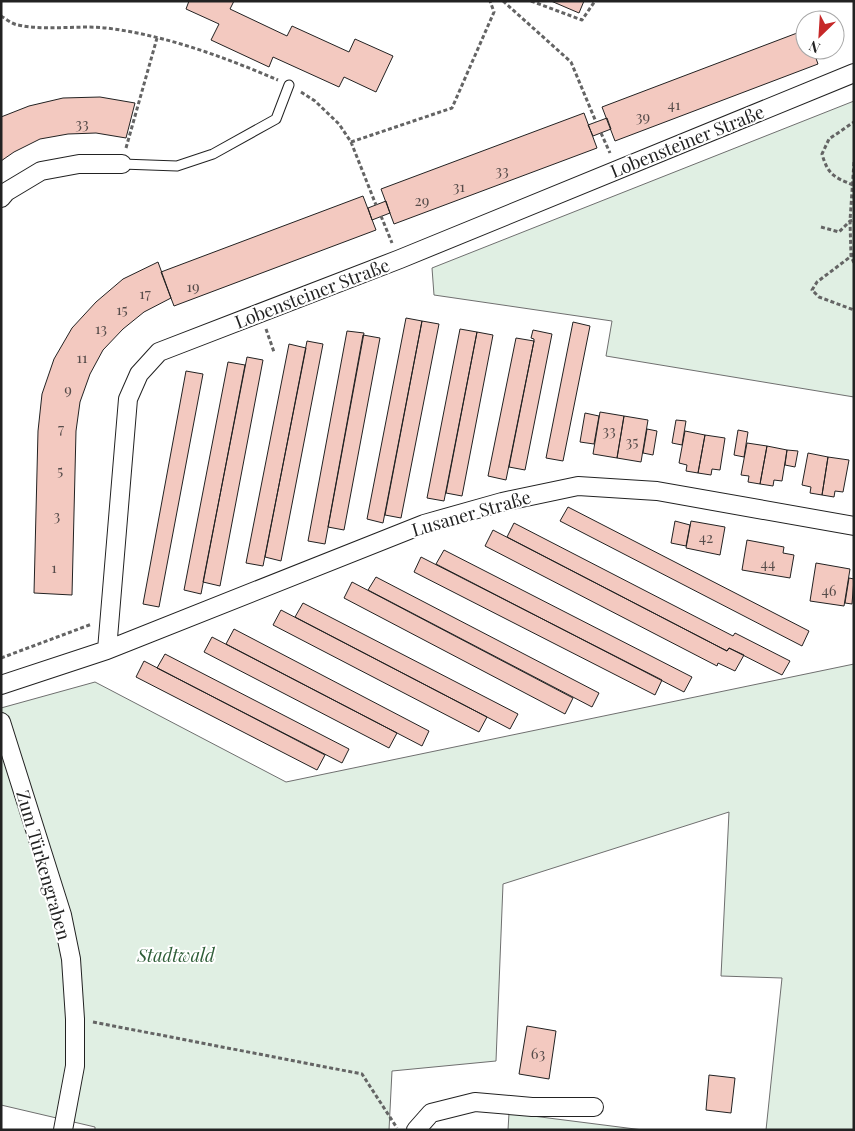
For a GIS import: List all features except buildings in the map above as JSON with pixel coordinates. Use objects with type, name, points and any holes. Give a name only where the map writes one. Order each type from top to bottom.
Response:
[{"type":"street","name":"Lobensteiner Straße","points":[[107,650],[128,398],[139,374],[159,352],[400,259],[854,73]]},
{"type":"street","points":[[1,198],[6,192],[42,171],[79,164],[122,164]]},
{"type":"street","name":"Lusaner Straße","points":[[107,650],[147,636],[215,606],[424,524],[502,502],[578,486],[657,491],[854,526]]},
{"type":"street","points":[[1,685],[107,650]]},
{"type":"street","name":"Zum Türkengraben","points":[[1,722],[62,915],[71,959],[75,1019],[75,1066],[63,1130]]},
{"type":"street","points":[[416,1130],[431,1113],[475,1102],[532,1107],[594,1106]]},
{"type":"lane","points":[[122,164],[177,166],[213,154],[276,119],[289,85]]},
{"type":"path","points":[[351,142],[452,108],[494,12],[490,1]]},
{"type":"path","points":[[503,1],[571,62],[596,122]]},
{"type":"path","points":[[531,1],[582,20],[595,1]]},
{"type":"path","points":[[1,16],[16,25],[60,28],[105,28],[157,38],[234,61],[289,85],[315,101],[339,124],[351,142],[376,205]]},
{"type":"path","points":[[122,164],[157,38]]},
{"type":"path","points":[[853,185],[837,178],[826,167],[822,154],[829,139],[854,122]]},
{"type":"path","points":[[854,162],[852,220],[854,263]]},
{"type":"path","points":[[381,216],[400,259]]},
{"type":"path","points":[[821,227],[839,232],[852,220]]},
{"type":"path","points":[[853,255],[817,282],[812,290],[819,297],[854,310]]},
{"type":"path","points":[[267,332],[274,352]]},
{"type":"path","points":[[1,658],[109,618]]},
{"type":"path","points":[[75,1019],[362,1074],[398,1130]]},
{"type":"green space","points":[[854,101],[854,397],[606,356],[612,321],[434,295],[432,268]]},
{"type":"green space","name":"Stadtwald","points":[[854,664],[854,1130],[766,1130],[782,978],[721,976],[729,812],[503,884],[496,1061],[392,1071],[389,1130],[95,1130],[95,1127],[1,1105],[1,708],[95,682],[286,782]]},
{"type":"green space","points":[[509,1113],[643,1130],[508,1130]]}]
